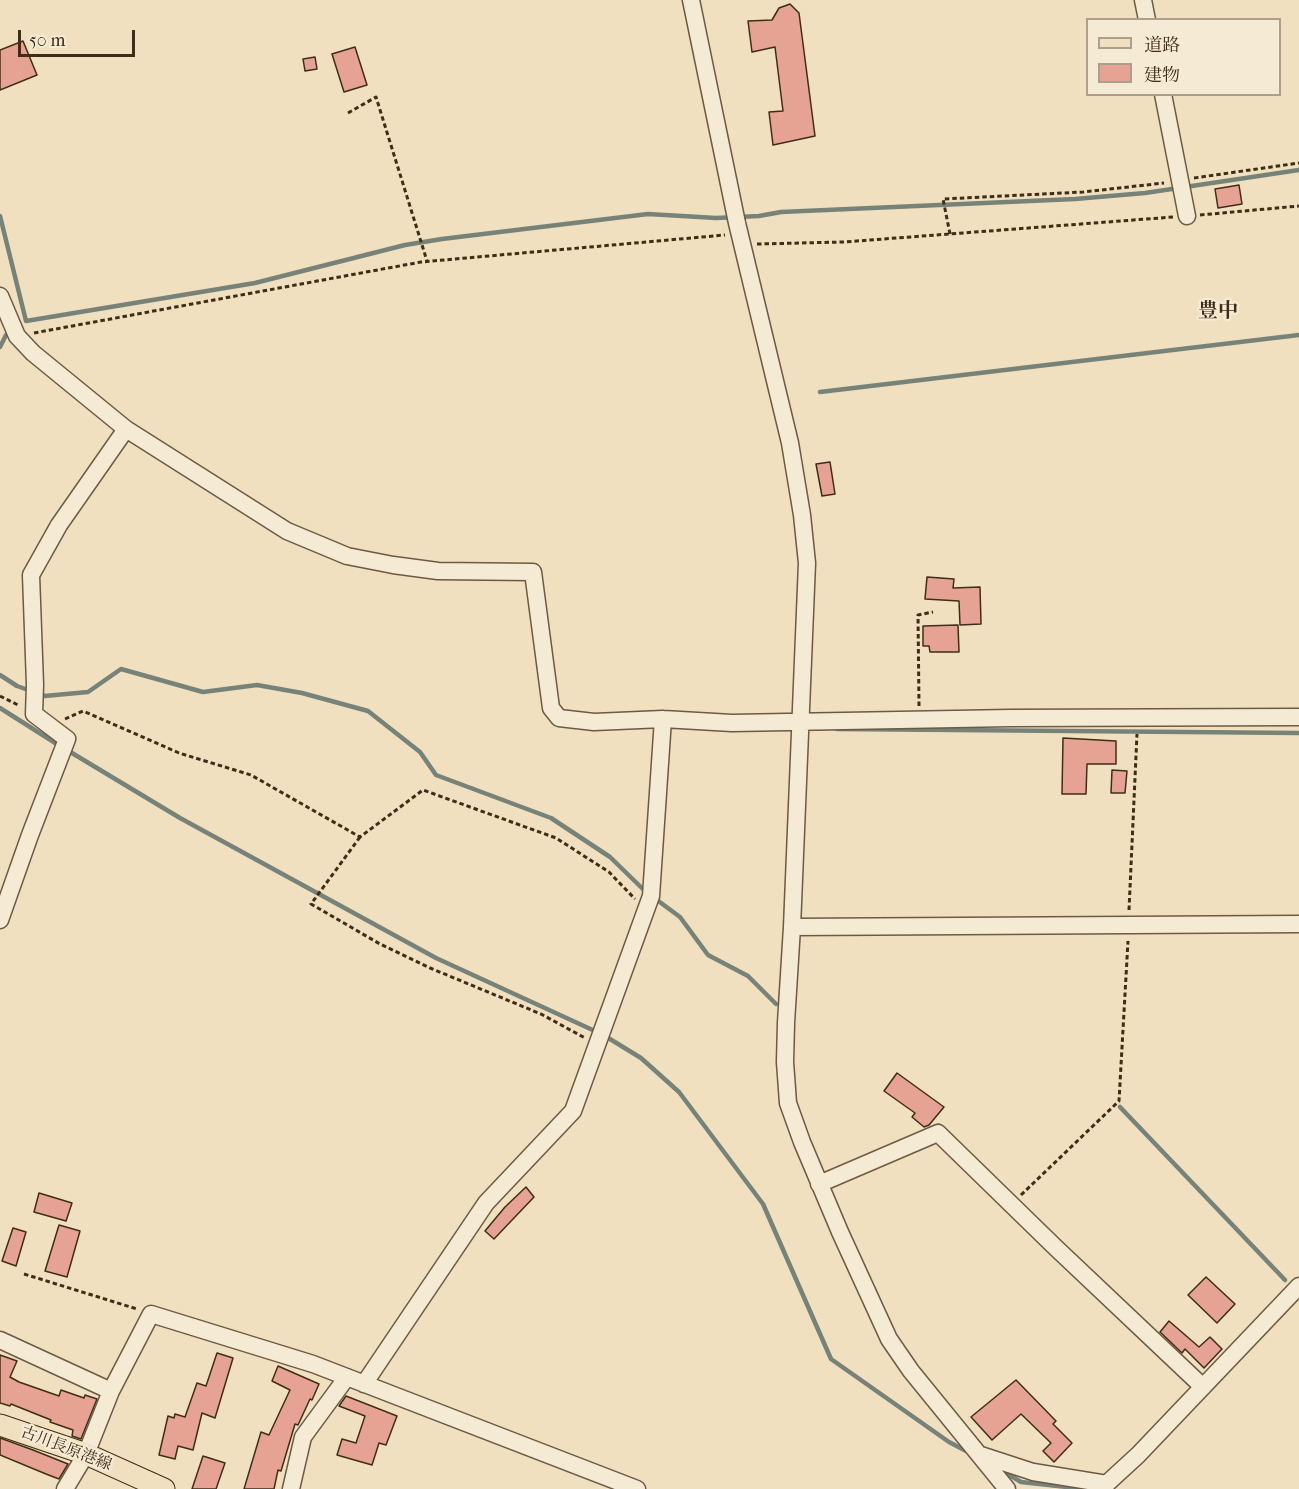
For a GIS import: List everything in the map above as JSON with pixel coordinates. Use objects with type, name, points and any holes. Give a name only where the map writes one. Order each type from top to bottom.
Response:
[{"type":"main road","name":"古川長原港線","points":[[0,1425],[86,1454],[164,1489]]},
{"type":"street","points":[[691,0],[740,233],[790,443],[807,563],[785,1053],[789,1103],[819,1184],[890,1339],[911,1371],[1007,1489]]},
{"type":"street","points":[[1143,0],[1147,18]]},
{"type":"street","points":[[1163,96],[1187,216]]},
{"type":"street","points":[[0,296],[18,336],[33,353],[126,429],[287,531],[347,556],[438,571],[533,572],[551,708],[559,717],[594,722],[663,719],[732,723],[919,719],[1299,717]]},
{"type":"street","points":[[0,920],[67,739],[34,714],[31,575],[59,525],[126,429]]},
{"type":"street","points":[[364,1384],[486,1203],[573,1111],[650,896],[663,719]]},
{"type":"street","points":[[792,927],[1299,924]]},
{"type":"street","points":[[819,1184],[938,1133],[1203,1387]]},
{"type":"street","points":[[980,1455],[1034,1472],[1104,1486],[1138,1455],[1299,1286]]},
{"type":"street","points":[[65,1489],[86,1454],[111,1391],[151,1314],[313,1364],[637,1489]]},
{"type":"street","points":[[0,1340],[111,1391]]},
{"type":"street","points":[[291,1489],[303,1437],[347,1377]]},
{"type":"path","points":[[348,113],[376,97],[427,261]]},
{"type":"path","points":[[950,234],[943,200],[1083,192],[1180,181],[1299,163]]},
{"type":"path","points":[[18,336],[427,261],[740,233],[753,244],[844,242],[1299,206]]},
{"type":"path","points":[[919,719],[918,615],[933,612]]},
{"type":"path","points":[[49,726],[83,711],[179,753],[251,775],[360,837]]},
{"type":"path","points":[[1011,1205],[1119,1101],[1137,718]]},
{"type":"path","points":[[597,1041],[380,944],[311,903],[360,837],[423,790],[556,838],[650,896]]},
{"type":"path","points":[[24,1275],[151,1314]]},
{"type":"building","points":[[790,4],[799,13],[815,136],[773,145],[769,112],[783,111],[775,47],[752,52],[748,21],[772,20],[779,8]]},
{"type":"building","points":[[23,41],[37,75],[0,90],[0,50]]},
{"type":"building","points":[[355,47],[367,85],[344,92],[332,54]]},
{"type":"building","points":[[315,57],[317,69],[305,71],[303,59]]},
{"type":"building","points":[[1239,185],[1242,204],[1218,208],[1215,189]]},
{"type":"building","points":[[830,462],[835,494],[822,496],[816,464]]},
{"type":"building","points":[[927,577],[954,579],[953,588],[980,587],[981,624],[960,625],[959,601],[925,599]]},
{"type":"building","points":[[958,625],[959,652],[930,652],[929,646],[923,646],[923,626]]},
{"type":"building","points":[[1063,738],[1116,741],[1116,764],[1087,764],[1086,794],[1062,794]]},
{"type":"building","points":[[1112,770],[1127,771],[1125,793],[1111,793]]},
{"type":"building","points":[[897,1073],[944,1107],[929,1125],[924,1127],[912,1117],[915,1113],[884,1091]]},
{"type":"building","points":[[526,1187],[534,1197],[494,1239],[485,1231]]},
{"type":"building","points":[[39,1193],[72,1203],[66,1221],[34,1212]]},
{"type":"building","points":[[59,1225],[80,1231],[67,1277],[45,1271]]},
{"type":"building","points":[[13,1228],[26,1232],[16,1266],[2,1261]]},
{"type":"building","points":[[1206,1277],[1235,1304],[1217,1323],[1188,1295]]},
{"type":"building","points":[[1169,1321],[1199,1347],[1210,1337],[1222,1349],[1204,1368],[1185,1349],[1182,1353],[1160,1332]]},
{"type":"building","points":[[217,1353],[233,1358],[215,1418],[202,1413],[193,1450],[178,1446],[175,1459],[159,1455],[168,1416],[174,1418],[175,1414],[185,1417],[197,1383],[206,1386]]},
{"type":"building","points":[[0,1355],[17,1361],[10,1377],[19,1382],[59,1396],[61,1390],[84,1398],[85,1395],[97,1399],[81,1439],[72,1436],[73,1430],[50,1422],[51,1420],[11,1404],[10,1406],[0,1403]]},
{"type":"building","points":[[278,1366],[319,1384],[298,1425],[295,1424],[281,1471],[278,1470],[274,1489],[244,1489],[261,1432],[269,1435],[290,1390],[272,1381]]},
{"type":"building","points":[[1016,1380],[1056,1421],[1053,1424],[1072,1443],[1054,1462],[1043,1451],[1051,1443],[1021,1414],[992,1440],[971,1417]]},
{"type":"building","points":[[346,1396],[397,1416],[386,1445],[379,1443],[372,1465],[337,1455],[342,1439],[356,1443],[365,1416],[339,1406]]},
{"type":"building","points":[[0,1438],[68,1464],[59,1479],[0,1455]]},
{"type":"building","points":[[203,1456],[225,1463],[216,1489],[192,1489]]},
{"type":"waterway","points":[[0,216],[26,321],[255,283],[405,245],[648,214],[716,218],[759,216],[781,212],[1075,199],[1145,193],[1299,170]]},
{"type":"waterway","points":[[0,347],[6,335]]},
{"type":"waterway","points":[[820,392],[1299,335]]},
{"type":"waterway","points":[[39,694],[45,696],[88,692],[121,669],[203,692],[257,685],[302,693],[368,711],[420,752],[436,775],[551,818],[610,857],[646,892]]},
{"type":"waterway","points":[[0,675],[17,686],[31,691]]},
{"type":"waterway","points":[[0,708],[60,746]]},
{"type":"waterway","points":[[837,729],[1299,733]]},
{"type":"waterway","points":[[67,750],[180,818],[436,958],[597,1032]]},
{"type":"waterway","points":[[653,897],[680,917],[708,955],[748,976],[776,1004]]},
{"type":"waterway","points":[[605,1036],[641,1058],[679,1092],[763,1204],[831,1359],[949,1442],[970,1453]]},
{"type":"waterway","points":[[1120,1107],[1285,1280]]},
{"type":"waterway","points":[[1001,1470],[1021,1482],[1085,1489]]},
{"type":"district","name":"豊中","points":[[1218,312]]}]
